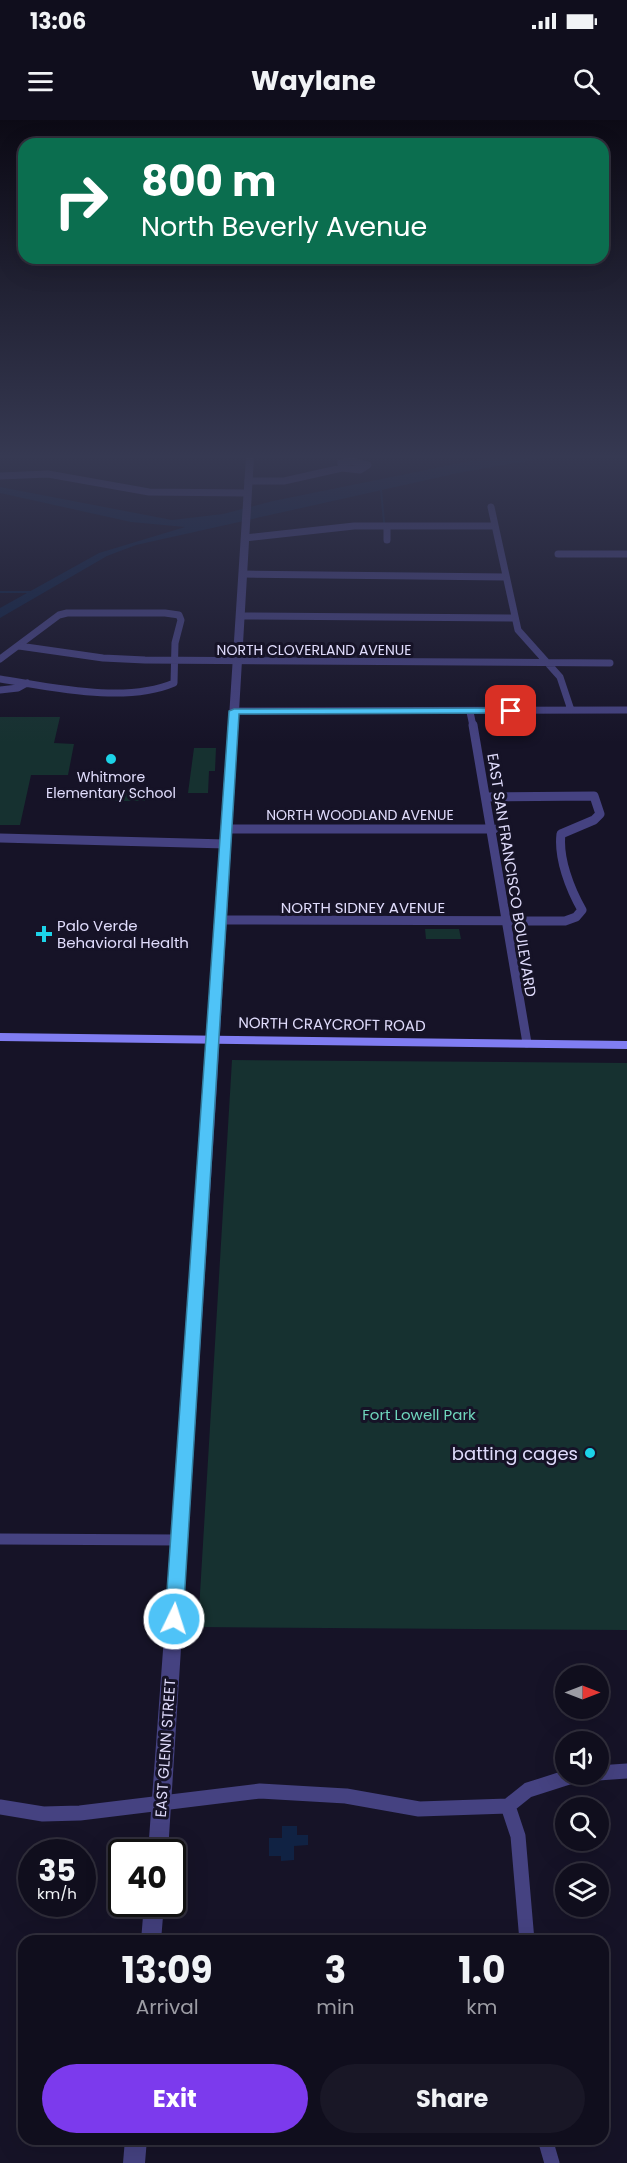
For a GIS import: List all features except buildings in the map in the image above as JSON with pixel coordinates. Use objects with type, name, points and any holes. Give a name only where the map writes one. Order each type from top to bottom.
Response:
[{"type":"main road","name":"NORTH CRAYCROFT ROAD","points":[[0,1037],[627,1045]]},
{"type":"street","name":"EAST GLENN STREET","points":[[159,1839],[214,1039],[244,552]]},
{"type":"street","points":[[500,552],[518,630],[560,677],[572,710]]},
{"type":"street","points":[[558,554],[627,554]]},
{"type":"street","points":[[243,574],[506,577]]},
{"type":"street","points":[[0,659],[59,615],[67,613],[179,615],[181,620],[174,640],[176,661],[174,683],[166,689],[134,692],[0,679]]},
{"type":"street","points":[[240,616],[515,618]]},
{"type":"street","name":"NORTH CLOVERLAND AVENUE","points":[[19,646],[103,658],[176,661],[610,663]]},
{"type":"street","points":[[0,690],[18,688],[27,683]]},
{"type":"street","points":[[234,711],[627,711]]},
{"type":"street","name":"EAST SAN FRANCISCO BOULEVARD","points":[[470,712],[494,829],[505,921],[527,1043]]},
{"type":"street","name":"NORTH SIDNEY AVENUE","points":[[221,920],[565,921],[576,917],[582,910],[573,894],[560,843],[561,834],[594,820],[600,814],[594,796],[488,797]]},
{"type":"street","name":"NORTH WOODLAND AVENUE","points":[[227,829],[494,829]]},
{"type":"street","points":[[0,838],[226,844]]},
{"type":"street","points":[[0,1539],[179,1540]]},
{"type":"street","points":[[609,1772],[627,1771]]},
{"type":"street","points":[[0,1807],[60,1814],[260,1791],[346,1796],[419,1809],[508,1806],[528,1790],[555,1781]]},
{"type":"street","points":[[508,1806],[518,1836],[526,1935]]},
{"type":"street","points":[[151,1935],[153,1917]]},
{"type":"street","points":[[134,2163],[136,2145]]},
{"type":"street","points":[[547,2145],[552,2163]]},
{"type":"green space","points":[[0,717],[60,717],[54,743],[74,744],[68,775],[31,775],[20,825],[0,825]]},
{"type":"green space","points":[[194,748],[216,748],[215,771],[209,771],[208,793],[188,793]]},
{"type":"green space","points":[[110,790],[146,790],[145,801],[108,801]]},
{"type":"green space","points":[[425,929],[459,929],[461,939],[426,939]]},
{"type":"green space","name":"Fort Lowell Park","points":[[232,1060],[627,1063],[627,1630],[198,1627]]},
{"type":"water","points":[[117,552],[0,618],[0,608],[99,553]]},
{"type":"water","points":[[282,1826],[297,1826],[297,1835],[308,1835],[308,1845],[294,1846],[294,1860],[281,1861],[281,1856],[269,1856],[269,1838],[282,1838]]},
{"type":"waterway","points":[[0,592],[32,592]]},
{"type":"place","name":"Whitmore Elementary School","points":[[111,759]]},
{"type":"place","name":"Palo Verde Behavioral Health","points":[[44,934]]},
{"type":"place","name":"batting cages","points":[[590,1453]]},
{"type":"route","points":[[174,1619],[234,711],[511,711]]}]
